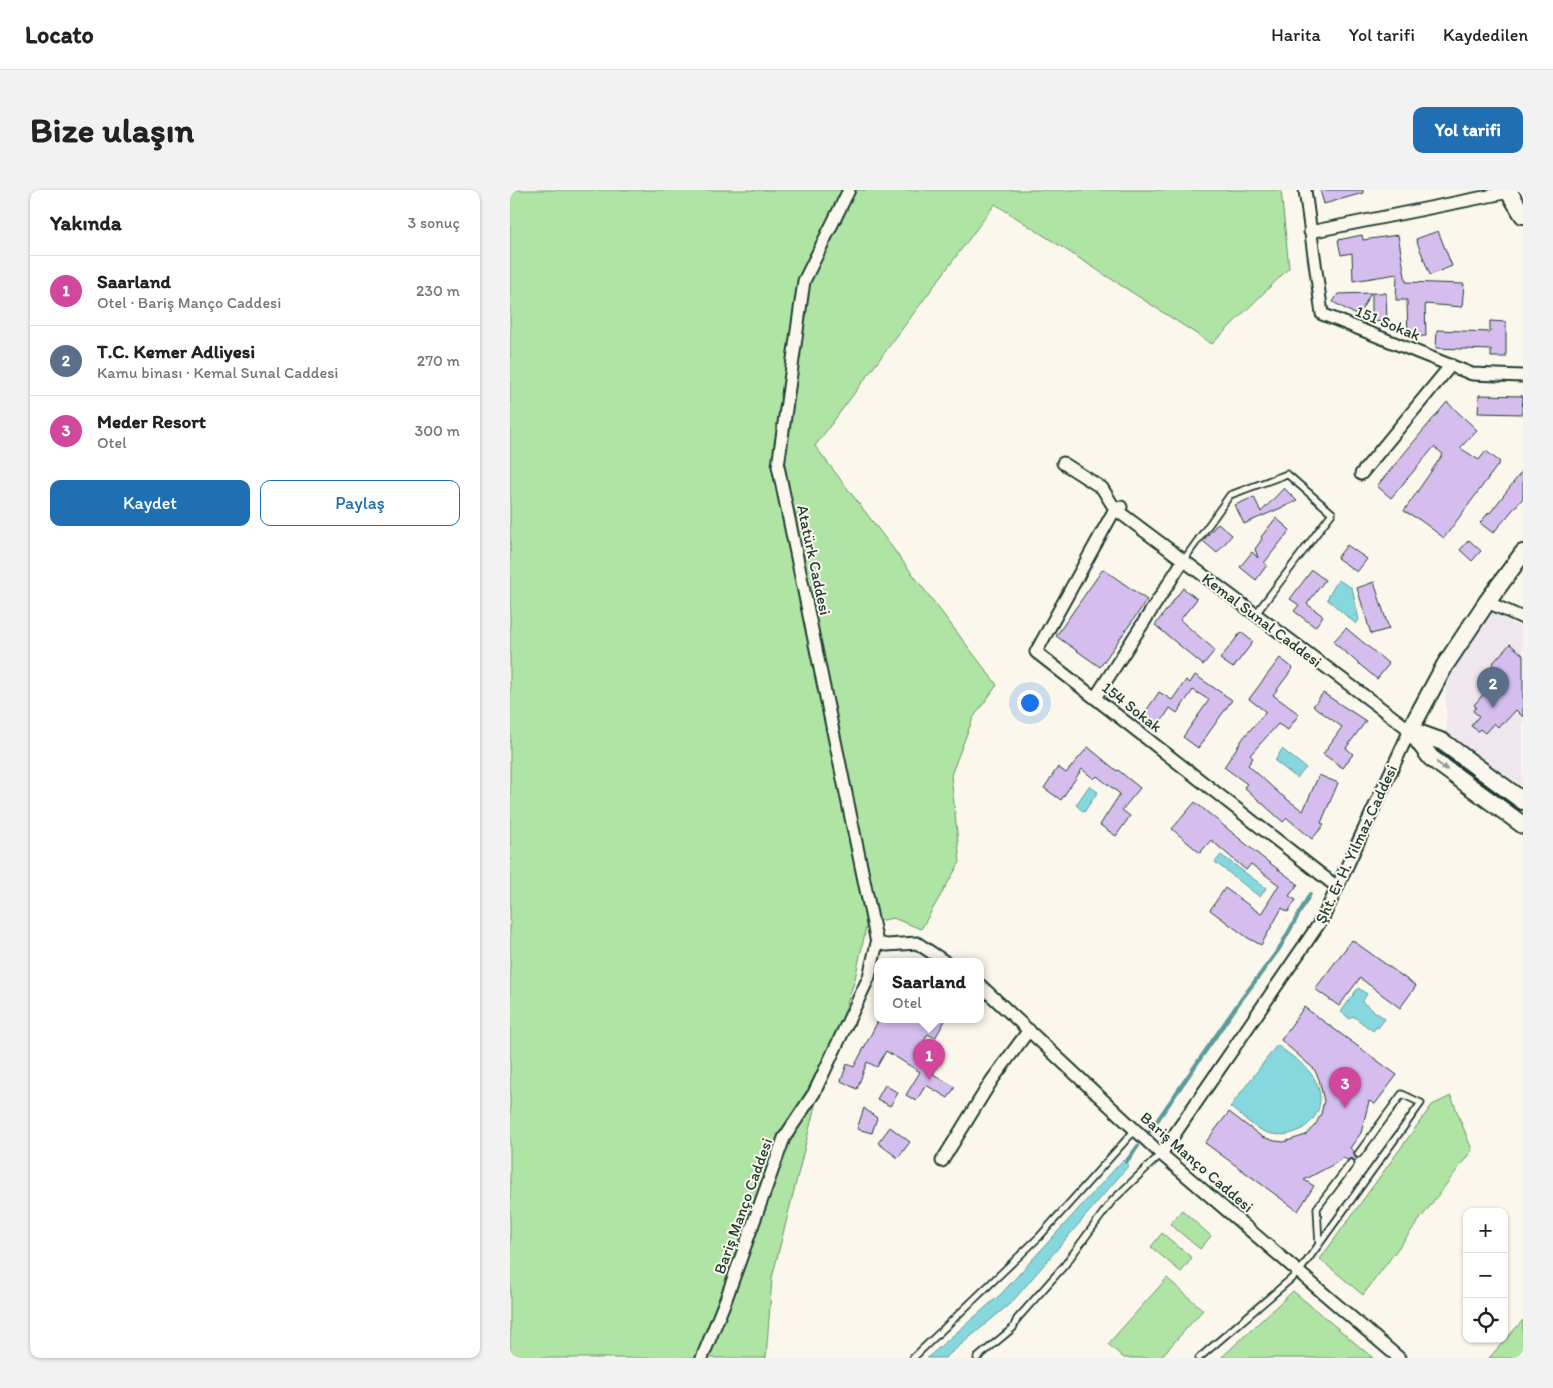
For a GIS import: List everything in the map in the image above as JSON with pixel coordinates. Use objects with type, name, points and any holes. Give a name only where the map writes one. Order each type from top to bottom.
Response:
[{"type":"street","name":"Atatürk Caddesi","points":[[849,190],[804,281],[778,466],[877,943]]},
{"type":"street","points":[[1305,190],[1310,232],[1509,191],[1523,215]]},
{"type":"street","name":"151 Sokak","points":[[1310,232],[1322,314],[1472,374],[1523,376]]},
{"type":"street","points":[[1361,474],[1451,366]]},
{"type":"street","points":[[1063,463],[1102,488],[1118,508]]},
{"type":"street","name":"Kemal Sunal Caddesi","points":[[1118,508],[1183,561],[1410,730],[1431,758],[1523,825]]},
{"type":"street","name":"154 Sokak","points":[[1118,508],[1036,652],[1338,887]]},
{"type":"street","name":"Şht. Er H. Yilmaz Caddesi","points":[[1161,1154],[1323,918],[1410,730],[1445,665],[1487,602],[1523,553]]},
{"type":"street","points":[[1095,698],[1183,561]]},
{"type":"street","points":[[1487,602],[1523,618]]},
{"type":"street","name":"Kemal Sunal Caddesi","points":[[1410,730],[1443,742],[1523,801]]},
{"type":"street","points":[[1482,795],[1494,780]]},
{"type":"street","points":[[877,943],[887,945],[917,943],[940,958]]},
{"type":"street","name":"Bariş Manço Caddesi","points":[[702,1358],[726,1299],[784,1138],[814,1093],[831,1058],[869,977],[877,943]]},
{"type":"street","name":"Bariş Manço Caddesi","points":[[984,989],[1161,1154],[1399,1358]]},
{"type":"street","points":[[942,1161],[992,1080],[1029,1030]]},
{"type":"lane","points":[[1183,561],[1230,495],[1287,474],[1332,513],[1255,615]]},
{"type":"lane","points":[[1199,1358],[1300,1272],[1421,1103],[1402,1094],[1358,1154]]},
{"type":"lane","points":[[912,1358],[1039,1238],[1135,1130]]},
{"type":"lane","points":[[978,1358],[1013,1328],[1018,1319],[1064,1266],[1112,1201],[1161,1154]]},
{"type":"lane","points":[[1319,1245],[1318,1208],[1351,1163]]},
{"type":"shaded area","points":[[1490,612],[1523,628],[1523,787],[1447,734],[1445,680]]},
{"type":"green space","points":[[510,190],[1281,190],[1289,268],[1212,344],[995,204],[815,446],[997,685],[973,718],[951,775],[960,862],[921,929],[893,918],[867,923],[855,979],[819,1090],[772,1278],[766,1358],[510,1358]]},
{"type":"green space","points":[[1451,1096],[1472,1150],[1363,1295],[1320,1259],[1432,1105]]},
{"type":"green space","points":[[1182,1210],[1211,1236],[1200,1249],[1170,1224]]},
{"type":"green space","points":[[1162,1233],[1192,1258],[1181,1272],[1151,1247]]},
{"type":"green space","points":[[1167,1278],[1203,1310],[1160,1358],[1124,1358],[1108,1344]]},
{"type":"green space","points":[[1293,1291],[1373,1358],[1221,1358]]},
{"type":"green space","points":[[1523,1320],[1523,1358],[1489,1358],[1502,1343],[1508,1343],[1508,1337]]},
{"type":"water","points":[[1338,580],[1352,588],[1359,620],[1356,624],[1327,599]]},
{"type":"water","points":[[1282,749],[1306,768],[1297,778],[1275,761]]},
{"type":"water","points":[[1089,786],[1098,792],[1084,812],[1076,805]]},
{"type":"water","points":[[1221,855],[1266,888],[1260,897],[1215,862]]},
{"type":"water","points":[[1358,988],[1367,994],[1362,1002],[1385,1019],[1373,1031],[1353,1016],[1350,1019],[1341,1012]]},
{"type":"water","points":[[1277,1045],[1310,1072],[1317,1084],[1320,1096],[1319,1106],[1309,1124],[1290,1134],[1279,1135],[1257,1128],[1230,1107]]},
{"type":"water","points":[[1123,1160],[1129,1165],[1012,1302],[945,1358],[927,1358],[1001,1294]]},
{"type":"building","points":[[1320,190],[1363,190],[1363,193],[1324,204]]},
{"type":"building","points":[[1438,231],[1452,266],[1430,275],[1416,239]]},
{"type":"building","points":[[1362,235],[1363,240],[1398,235],[1406,282],[1464,284],[1462,307],[1425,304],[1426,336],[1408,337],[1407,300],[1396,300],[1397,274],[1353,281],[1352,253],[1341,255],[1338,240]]},
{"type":"building","points":[[1371,293],[1358,316],[1333,302],[1338,294]]},
{"type":"building","points":[[1372,293],[1386,293],[1387,321],[1372,322]]},
{"type":"building","points":[[1490,321],[1506,322],[1506,357],[1491,357],[1491,350],[1436,348],[1437,330],[1490,332]]},
{"type":"building","points":[[1479,395],[1523,396],[1522,414],[1478,413]]},
{"type":"building","points":[[1447,402],[1477,430],[1460,448],[1479,460],[1486,451],[1500,462],[1444,538],[1404,511],[1443,454],[1434,447],[1391,498],[1377,486]]},
{"type":"building","points":[[1523,470],[1523,498],[1493,533],[1480,523]]},
{"type":"building","points":[[1284,488],[1297,501],[1244,524],[1235,505],[1254,497],[1261,512]]},
{"type":"building","points":[[1276,518],[1290,530],[1264,563],[1267,565],[1256,580],[1240,567],[1252,552],[1258,558],[1255,549],[1262,539],[1261,537]]},
{"type":"building","points":[[1218,523],[1232,535],[1217,553],[1203,541]]},
{"type":"building","points":[[1469,540],[1481,551],[1472,561],[1460,550]]},
{"type":"building","points":[[1347,545],[1367,559],[1357,572],[1337,558]]},
{"type":"building","points":[[1103,569],[1147,600],[1100,667],[1056,636]]},
{"type":"building","points":[[1312,570],[1325,580],[1307,604],[1323,616],[1315,627],[1294,611],[1299,605],[1290,599]]},
{"type":"building","points":[[1374,582],[1389,629],[1371,634],[1357,588]]},
{"type":"building","points":[[1183,588],[1197,599],[1180,620],[1215,650],[1203,665],[1155,625]]},
{"type":"building","points":[[1346,628],[1389,664],[1377,679],[1333,642]]},
{"type":"building","points":[[1241,632],[1253,642],[1233,668],[1220,659]]},
{"type":"building","points":[[1510,644],[1523,655],[1523,717],[1516,710],[1498,727],[1494,723],[1485,733],[1480,729],[1478,731],[1471,726],[1479,716],[1473,711],[1476,707],[1474,705],[1492,684],[1490,682],[1500,671],[1492,664]]},
{"type":"building","points":[[1280,658],[1293,668],[1273,695],[1299,714],[1288,730],[1278,724],[1250,755],[1253,758],[1248,765],[1280,794],[1303,811],[1319,775],[1338,783],[1321,823],[1324,825],[1312,839],[1287,818],[1283,822],[1244,787],[1247,784],[1224,767],[1244,737],[1266,712],[1249,699]]},
{"type":"building","points":[[1195,675],[1232,700],[1198,748],[1183,737],[1209,700],[1193,690],[1177,713],[1170,708],[1159,725],[1144,714],[1159,692],[1172,700],[1186,680],[1190,683]]},
{"type":"building","points":[[1323,693],[1366,721],[1346,748],[1353,754],[1343,768],[1323,754],[1342,727],[1313,706]]},
{"type":"building","points":[[1088,747],[1140,788],[1122,810],[1130,816],[1116,836],[1100,825],[1120,794],[1097,776],[1094,779],[1082,769],[1061,800],[1044,788],[1058,767],[1066,773]]},
{"type":"building","points":[[1195,802],[1298,884],[1289,896],[1296,900],[1288,912],[1282,908],[1261,945],[1248,938],[1210,910],[1225,888],[1261,914],[1279,885],[1251,864],[1246,870],[1211,840],[1200,853],[1172,829]]},
{"type":"building","points":[[1352,940],[1416,986],[1400,1008],[1360,978],[1339,1006],[1315,989]]},
{"type":"building","points":[[1304,1007],[1397,1075],[1375,1104],[1369,1101],[1361,1133],[1350,1148],[1354,1151],[1357,1159],[1355,1161],[1352,1158],[1347,1160],[1343,1157],[1336,1163],[1304,1180],[1314,1186],[1298,1211],[1205,1143],[1229,1112],[1262,1137],[1275,1141],[1284,1142],[1306,1135],[1316,1124],[1324,1101],[1319,1079],[1314,1069],[1281,1040]]},
{"type":"building","points":[[877,1023],[944,1023],[935,1038],[928,1034],[916,1054],[937,1067],[933,1074],[955,1087],[948,1098],[926,1085],[916,1101],[906,1095],[920,1072],[886,1051],[877,1067],[867,1062],[857,1089],[841,1081],[847,1064],[854,1067]]},
{"type":"building","points":[[885,1085],[898,1093],[890,1106],[877,1099]]},
{"type":"building","points":[[864,1108],[877,1118],[872,1133],[857,1129]]},
{"type":"building","points":[[890,1127],[910,1142],[898,1158],[878,1143]]},
{"type":"waterway","points":[[1150,1131],[1238,1004],[1279,949],[1310,894]]},
{"type":"waterway","points":[[1126,1162],[1138,1146]]},
{"type":"place","name":"T.C. Kemer Adliyesi","points":[[1493,708]]},
{"type":"place","name":"Saarland","points":[[929,1080]]},
{"type":"place","name":"Meder Resort","points":[[1345,1108]]}]
